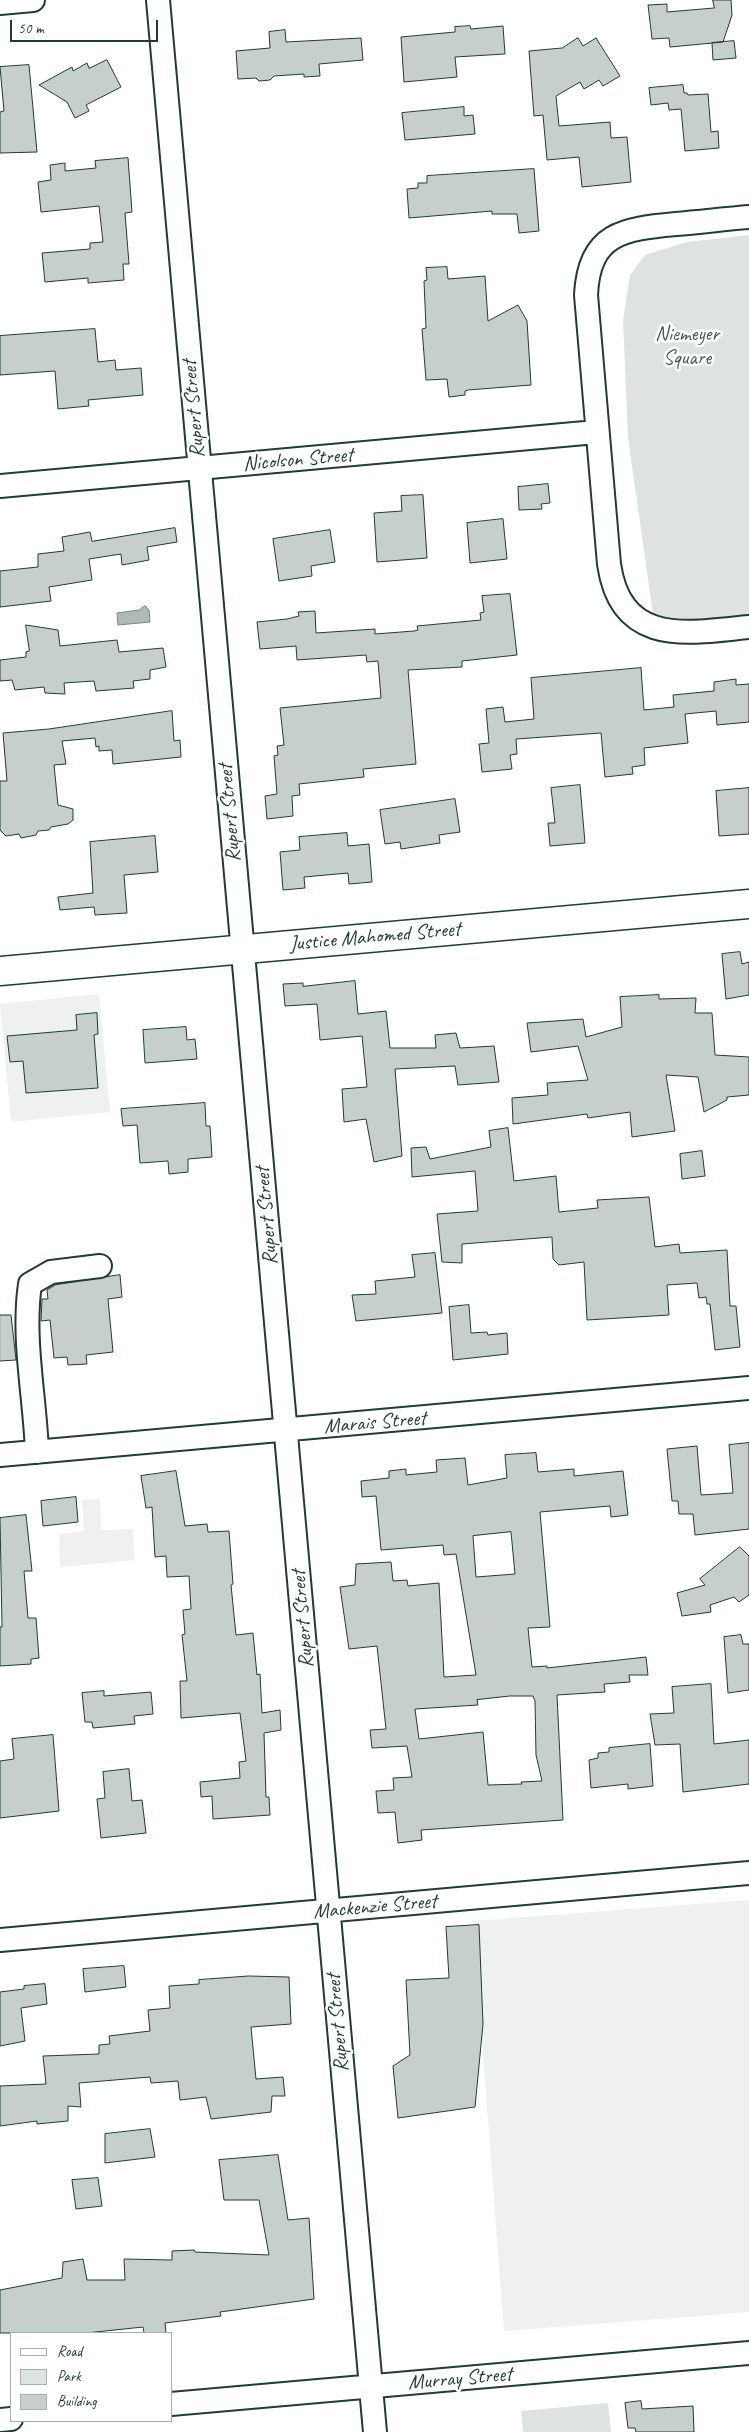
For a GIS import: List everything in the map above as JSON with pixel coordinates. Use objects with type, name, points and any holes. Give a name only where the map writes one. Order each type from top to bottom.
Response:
[{"type":"main road","name":"Justice Mahomed Street","points":[[0,971],[749,904]]},
{"type":"street","points":[[0,3],[34,0]]},
{"type":"street","name":"Rupert Street","points":[[158,0],[375,2432]]},
{"type":"street","points":[[749,217],[630,229],[614,236],[597,253],[588,271],[586,296],[596,432],[611,575],[614,586],[624,605],[650,626],[670,632],[749,627]]},
{"type":"street","name":"Nicolson Street","points":[[0,486],[596,432]]},
{"type":"street","points":[[37,1452],[36,1413],[26,1312],[30,1284],[51,1272],[100,1266]]},
{"type":"street","name":"Marais Street","points":[[0,1455],[286,1431],[749,1388]]},
{"type":"street","name":"Mackenzie Street","points":[[0,1940],[749,1873]]},
{"type":"street","name":"Murray Street","points":[[172,2404],[749,2353]]},
{"type":"shaded area","points":[[145,606],[149,610],[150,622],[118,625],[117,613],[139,610]]},
{"type":"shaded area","points":[[99,994],[110,1112],[11,1122],[0,1004]]},
{"type":"shaded area","points":[[100,1499],[101,1530],[133,1529],[134,1560],[60,1567],[59,1534],[84,1531],[82,1500]]},
{"type":"shaded area","points":[[749,1900],[749,2312],[504,2331],[473,1921]]},
{"type":"green space","name":"Niemeyer Square","points":[[749,235],[749,620],[655,628],[628,438],[623,320],[630,275],[645,255],[687,242]]},
{"type":"green space","points":[[608,2403],[611,2432],[523,2432],[521,2411]]},
{"type":"building","points":[[713,0],[731,0],[732,15],[723,42],[670,47],[669,38],[652,39],[648,5],[667,4],[667,12],[714,8]]},
{"type":"building","points":[[470,26],[471,29],[503,26],[505,54],[455,57],[457,77],[404,82],[401,37],[455,32],[455,27]]},
{"type":"building","points":[[285,30],[286,42],[361,38],[363,60],[319,64],[320,76],[304,77],[304,74],[274,76],[270,80],[259,81],[256,78],[238,79],[236,51],[270,48],[269,32]]},
{"type":"building","points":[[578,38],[583,46],[596,38],[620,76],[603,86],[599,80],[584,89],[580,82],[556,96],[559,126],[610,122],[611,138],[627,137],[631,182],[582,187],[579,157],[547,160],[543,115],[534,116],[529,51],[562,48]]},
{"type":"building","points":[[734,41],[736,58],[713,60],[712,43]]},
{"type":"building","points":[[107,60],[121,87],[86,105],[89,111],[75,118],[67,102],[39,85],[72,67],[73,71],[87,63],[89,68]]},
{"type":"building","points":[[29,65],[37,152],[0,153],[0,112],[4,111],[0,67]]},
{"type":"building","points":[[683,85],[684,93],[688,95],[708,94],[711,132],[718,131],[719,148],[685,151],[681,109],[669,110],[668,103],[651,105],[649,88]]},
{"type":"building","points":[[464,107],[464,116],[473,115],[475,134],[405,140],[402,113]]},
{"type":"building","points":[[128,158],[132,212],[125,213],[129,264],[123,264],[124,280],[88,283],[88,278],[45,282],[42,253],[90,249],[90,243],[103,242],[99,206],[41,212],[38,182],[51,180],[50,165],[65,163],[65,171],[96,168],[95,161]]},
{"type":"building","points":[[534,169],[539,231],[519,233],[517,214],[492,214],[492,211],[409,218],[407,189],[418,188],[418,183],[427,183],[427,176]]},
{"type":"building","points":[[447,267],[448,279],[485,276],[488,321],[518,305],[527,321],[531,385],[468,390],[465,391],[465,395],[449,397],[447,379],[426,380],[422,329],[426,328],[424,281],[427,280],[426,268]]},
{"type":"building","points":[[95,329],[98,362],[115,360],[116,370],[141,368],[143,395],[88,400],[89,406],[58,409],[55,371],[0,375],[0,336]]},
{"type":"building","points":[[548,484],[550,503],[541,504],[542,509],[519,510],[518,487]]},
{"type":"building","points":[[423,495],[427,558],[377,562],[374,513],[402,511],[401,496]]},
{"type":"building","points":[[503,519],[507,559],[470,563],[467,523]]},
{"type":"building","points":[[175,528],[177,542],[147,547],[149,560],[122,565],[121,554],[89,559],[92,580],[49,587],[51,601],[0,607],[0,571],[38,567],[38,554],[64,551],[62,537],[90,532],[92,541]]},
{"type":"building","points":[[330,530],[335,562],[311,566],[312,576],[279,581],[273,539]]},
{"type":"building","points":[[510,594],[517,655],[462,661],[462,667],[408,670],[416,764],[363,769],[364,777],[299,784],[300,795],[292,796],[293,816],[267,819],[265,796],[277,794],[274,756],[278,755],[277,746],[284,745],[280,708],[381,698],[378,661],[367,662],[366,655],[297,660],[296,646],[260,649],[257,622],[287,619],[299,616],[298,612],[315,611],[316,633],[375,629],[375,634],[414,631],[418,630],[417,626],[481,620],[480,613],[484,612],[482,596]]},
{"type":"building","points":[[26,625],[58,630],[60,646],[117,640],[119,652],[163,648],[166,667],[150,670],[150,679],[133,681],[134,688],[96,691],[94,681],[64,683],[65,694],[45,693],[44,687],[15,690],[12,680],[0,681],[0,660],[26,657],[26,652],[29,651]]},
{"type":"building","points":[[641,668],[644,710],[674,707],[673,695],[714,691],[714,682],[736,679],[736,685],[749,684],[749,722],[717,725],[716,711],[685,714],[688,743],[644,748],[645,765],[632,767],[633,774],[605,777],[601,733],[516,739],[517,754],[510,755],[512,769],[482,772],[479,744],[489,743],[486,709],[503,707],[505,722],[534,719],[531,678]]},
{"type":"building","points":[[172,711],[174,741],[180,740],[181,757],[113,764],[112,750],[99,751],[99,746],[96,747],[95,738],[62,741],[66,764],[54,765],[58,805],[73,809],[73,820],[68,824],[51,827],[49,830],[38,831],[36,835],[21,838],[19,834],[6,836],[0,830],[0,781],[7,781],[3,733],[49,729]]},
{"type":"building","points":[[580,785],[585,843],[550,846],[548,823],[555,823],[551,788]]},
{"type":"building","points":[[749,788],[749,834],[719,836],[716,791]]},
{"type":"building","points":[[455,799],[460,832],[439,835],[440,843],[401,849],[400,842],[385,844],[380,810]]},
{"type":"building","points":[[347,833],[348,846],[369,844],[372,882],[349,884],[348,873],[304,877],[305,888],[283,890],[280,852],[300,850],[299,837]]},
{"type":"building","points":[[155,836],[158,872],[124,875],[127,913],[95,915],[94,907],[60,910],[58,897],[93,893],[90,842]]},
{"type":"building","points":[[740,952],[742,964],[749,962],[749,995],[726,999],[722,954]]},
{"type":"building","points":[[355,981],[358,1014],[386,1011],[390,1048],[436,1048],[435,1035],[456,1033],[460,1048],[494,1046],[499,1082],[458,1085],[455,1066],[395,1069],[402,1156],[374,1162],[366,1119],[344,1122],[342,1089],[367,1087],[362,1036],[320,1040],[317,1004],[285,1006],[283,984],[303,983],[303,986]]},
{"type":"building","points":[[659,995],[659,999],[696,998],[695,1013],[712,1013],[715,1055],[749,1057],[749,1095],[727,1097],[727,1100],[704,1112],[698,1077],[666,1075],[675,1131],[632,1137],[630,1112],[588,1118],[587,1114],[513,1124],[512,1098],[548,1095],[547,1083],[588,1080],[578,1046],[531,1052],[527,1023],[583,1019],[586,1037],[622,1027],[620,997]]},
{"type":"building","points":[[97,1013],[98,1034],[94,1035],[98,1088],[26,1093],[23,1061],[10,1062],[7,1036],[77,1030],[76,1015]]},
{"type":"building","points":[[186,1027],[187,1040],[195,1039],[197,1059],[145,1063],[143,1030]]},
{"type":"building","points":[[205,1103],[206,1126],[210,1126],[212,1157],[188,1159],[188,1172],[169,1174],[168,1161],[140,1163],[137,1125],[123,1126],[121,1109]]},
{"type":"building","points":[[508,1128],[514,1181],[556,1176],[559,1212],[598,1208],[597,1200],[649,1197],[655,1247],[679,1244],[680,1253],[727,1250],[730,1306],[736,1306],[740,1347],[715,1350],[710,1304],[707,1304],[706,1297],[699,1298],[697,1283],[667,1285],[669,1315],[587,1320],[584,1262],[559,1265],[553,1259],[552,1237],[462,1244],[462,1263],[442,1262],[437,1214],[478,1211],[475,1171],[412,1177],[411,1148],[426,1147],[430,1159],[491,1147],[489,1131]]},
{"type":"building","points":[[702,1151],[705,1176],[682,1179],[680,1154]]},
{"type":"building","points":[[435,1253],[442,1313],[356,1321],[352,1295],[376,1294],[375,1281],[415,1277],[412,1255]]},
{"type":"building","points":[[120,1275],[122,1297],[108,1299],[113,1352],[86,1355],[87,1364],[68,1365],[67,1357],[54,1358],[50,1320],[41,1321],[42,1299],[48,1299],[47,1290],[55,1285]]},
{"type":"building","points":[[469,1305],[471,1333],[487,1332],[488,1335],[507,1333],[508,1354],[453,1360],[449,1307]]},
{"type":"building","points":[[0,1315],[11,1315],[16,1360],[0,1361]]},
{"type":"building","points":[[749,1443],[749,1529],[695,1535],[693,1514],[679,1514],[678,1501],[672,1501],[667,1449],[697,1446],[701,1495],[733,1493],[729,1445]]},
{"type":"building","points":[[536,1453],[538,1472],[574,1469],[574,1476],[623,1471],[628,1515],[611,1517],[610,1506],[540,1512],[550,1627],[528,1628],[532,1667],[547,1666],[547,1668],[646,1657],[648,1675],[629,1675],[630,1682],[604,1684],[605,1692],[557,1695],[563,1820],[421,1830],[422,1840],[398,1843],[395,1812],[378,1813],[376,1791],[394,1790],[393,1778],[412,1777],[407,1746],[372,1748],[370,1730],[386,1729],[377,1646],[349,1649],[340,1587],[355,1585],[356,1564],[391,1562],[393,1581],[407,1580],[408,1586],[439,1583],[444,1677],[476,1675],[456,1554],[444,1555],[443,1545],[381,1550],[376,1496],[362,1497],[361,1481],[389,1478],[389,1471],[406,1469],[406,1475],[437,1472],[436,1460],[465,1458],[468,1485],[507,1478],[505,1455]],"holes":[[[511,1532],[515,1574],[476,1577],[473,1536]],[[510,1696],[533,1696],[535,1701],[536,1755],[542,1781],[521,1782],[522,1784],[488,1785],[483,1732],[419,1739],[415,1709],[478,1705],[477,1700]]]},
{"type":"building","points":[[176,1471],[185,1526],[207,1524],[208,1532],[229,1531],[233,1584],[231,1585],[236,1635],[253,1633],[257,1675],[260,1674],[262,1713],[280,1710],[281,1730],[264,1733],[266,1797],[269,1797],[270,1815],[213,1819],[212,1796],[201,1797],[200,1782],[240,1778],[239,1762],[246,1761],[240,1713],[181,1718],[180,1681],[187,1681],[182,1635],[185,1634],[183,1610],[191,1609],[189,1576],[167,1577],[166,1556],[155,1557],[152,1507],[146,1508],[141,1476]]},
{"type":"building","points":[[76,1497],[78,1522],[43,1526],[41,1501]]},
{"type":"building","points":[[26,1515],[32,1571],[24,1571],[28,1618],[36,1618],[39,1658],[31,1659],[31,1664],[0,1666],[0,1627],[2,1627],[0,1518]]},
{"type":"building","points":[[740,1547],[749,1556],[749,1595],[739,1602],[734,1597],[710,1605],[711,1612],[682,1616],[677,1593],[705,1585],[700,1579]]},
{"type":"building","points":[[741,1635],[743,1644],[749,1644],[749,1690],[728,1693],[724,1637]]},
{"type":"building","points":[[711,1684],[714,1744],[749,1740],[749,1784],[683,1792],[680,1744],[655,1745],[650,1714],[674,1713],[672,1687]]},
{"type":"building","points":[[104,1691],[104,1696],[151,1692],[153,1714],[134,1716],[135,1724],[93,1728],[92,1722],[85,1722],[82,1693]]},
{"type":"building","points":[[53,1735],[59,1811],[0,1818],[0,1761],[14,1759],[12,1739]]},
{"type":"building","points":[[650,1744],[653,1786],[628,1789],[628,1784],[591,1788],[589,1760],[598,1758],[598,1753],[609,1752],[609,1748]]},
{"type":"building","points":[[129,1769],[132,1801],[142,1800],[146,1833],[101,1838],[97,1799],[105,1798],[103,1772]]},
{"type":"building","points":[[479,1925],[483,2024],[475,2107],[398,2118],[393,2066],[410,2055],[406,1980],[449,1978],[446,1927]]},
{"type":"building","points":[[124,1966],[126,1987],[85,1992],[83,1969]]},
{"type":"building","points":[[249,1976],[289,1977],[291,2024],[251,2027],[256,2079],[283,2077],[285,2096],[272,2096],[271,2112],[211,2119],[206,2097],[180,2100],[178,2081],[151,2083],[150,2077],[79,2083],[81,2107],[68,2106],[68,2121],[37,2124],[37,2121],[0,2126],[0,2086],[46,2084],[43,2056],[99,2054],[99,2045],[110,2044],[109,2036],[150,2031],[148,2010],[170,2008],[169,1986],[199,1984],[199,1980]]},
{"type":"building","points":[[45,1984],[47,2004],[21,2008],[25,2041],[0,2046],[0,1992],[24,1989],[24,1986]]},
{"type":"building","points":[[150,2129],[155,2157],[105,2163],[105,2134]]},
{"type":"building","points":[[278,2155],[288,2220],[309,2218],[314,2299],[220,2312],[221,2316],[165,2323],[166,2332],[144,2332],[143,2327],[96,2332],[0,2333],[0,2290],[62,2278],[63,2262],[83,2259],[87,2280],[125,2280],[124,2259],[172,2260],[172,2251],[194,2250],[195,2252],[269,2255],[259,2200],[224,2200],[219,2160]]},
{"type":"building","points":[[98,2178],[102,2206],[76,2209],[72,2180]]},
{"type":"building","points":[[641,2401],[642,2409],[693,2406],[694,2432],[636,2432],[635,2428],[628,2428],[625,2403]]}]
